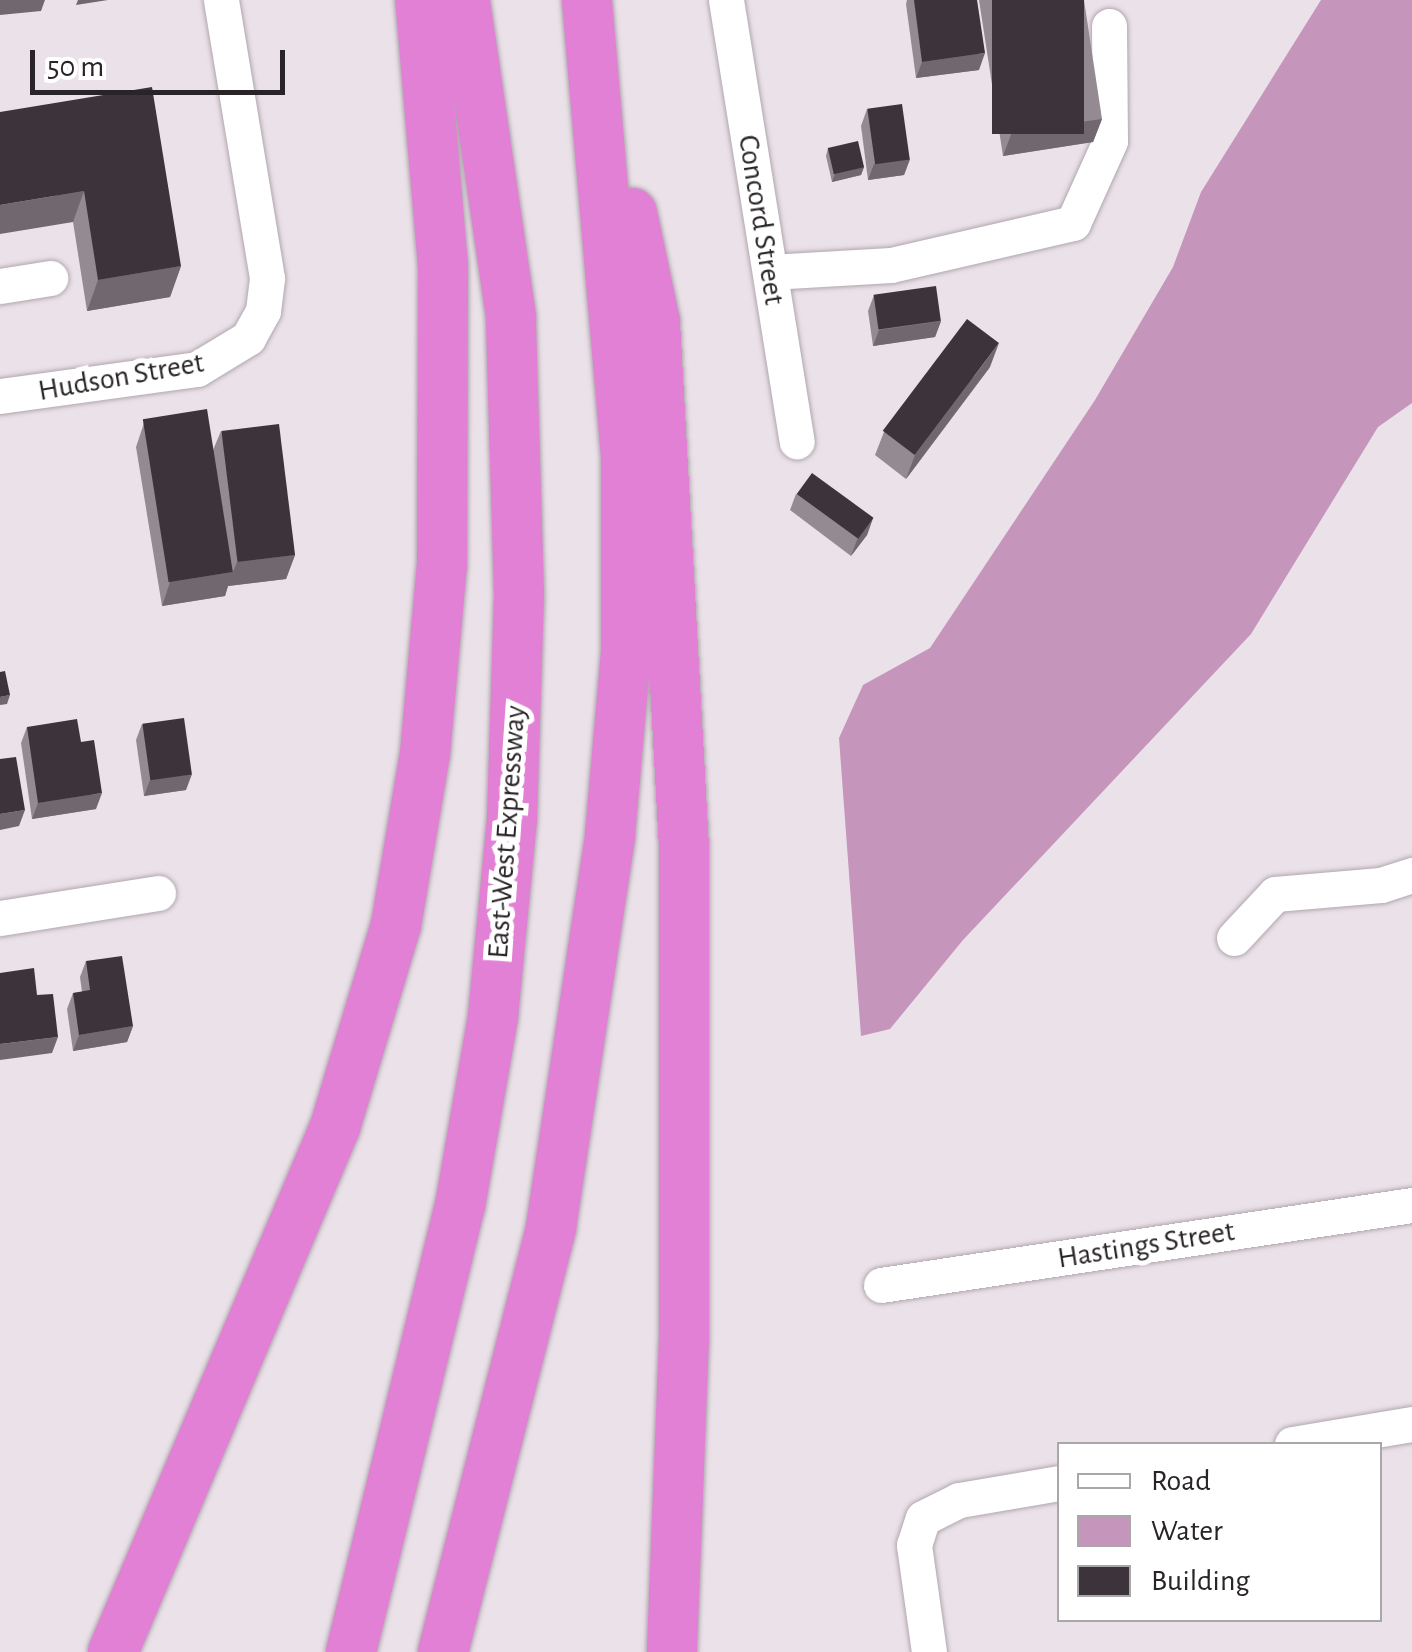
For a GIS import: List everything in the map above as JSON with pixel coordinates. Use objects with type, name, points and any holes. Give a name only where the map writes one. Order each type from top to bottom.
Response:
[{"type":"highway","points":[[113,1652],[335,1127],[396,925],[425,754],[442,565],[443,266],[420,0]]},
{"type":"highway","name":"East-West Expressway","points":[[351,1652],[460,1206],[493,1016],[512,818],[519,594],[510,317],[466,0]]},
{"type":"highway","points":[[443,1652],[551,1227],[610,834],[626,652],[626,456],[588,6]]},
{"type":"highway","points":[[588,6],[656,322],[684,848],[684,1338],[672,1652]]},
{"type":"street","name":"Hudson Street","points":[[0,396],[197,369],[248,338],[262,311],[267,278],[220,0]]},
{"type":"street","name":"Concord Street","points":[[726,0],[797,440]]},
{"type":"street","points":[[770,272],[891,265],[1074,223],[1110,142],[1109,26]]},
{"type":"street","points":[[0,286],[50,278]]},
{"type":"street","points":[[1234,938],[1275,894],[1381,885],[1412,875]]},
{"type":"street","points":[[0,918],[158,893]]},
{"type":"street","name":"Hastings Street","points":[[880,1285],[1412,1205]]},
{"type":"street","points":[[1304,1442],[1412,1424]]},
{"type":"street","points":[[929,1652],[914,1546],[923,1518],[960,1500],[1057,1484]]},
{"type":"water","points":[[1321,0],[1412,0],[1412,403],[1378,427],[1251,634],[963,940],[890,1029],[861,1036],[839,738],[863,685],[930,648],[1095,400],[1173,267],[1201,192]]},
{"type":"building","points":[[914,0],[977,0],[985,53],[922,62]]},
{"type":"building","points":[[992,0],[1084,0],[1084,134],[992,134]]},
{"type":"building","points":[[152,87],[181,266],[98,280],[84,191],[0,205],[0,112]]},
{"type":"building","points":[[902,104],[910,159],[875,164],[867,109]]},
{"type":"building","points":[[858,141],[864,167],[834,174],[828,148]]},
{"type":"building","points":[[936,286],[941,321],[878,329],[874,295]]},
{"type":"building","points":[[967,319],[999,343],[915,455],[883,431]]},
{"type":"building","points":[[207,409],[233,572],[169,582],[143,419]]},
{"type":"building","points":[[279,424],[295,555],[238,562],[221,431]]},
{"type":"building","points":[[812,473],[873,518],[858,539],[797,494]]},
{"type":"building","points":[[5,671],[10,695],[0,697],[0,672]]},
{"type":"building","points":[[184,718],[192,774],[150,780],[142,724]]},
{"type":"building","points":[[77,719],[81,742],[94,740],[102,793],[38,803],[27,727]]},
{"type":"building","points":[[16,757],[25,810],[0,814],[0,759]]},
{"type":"building","points":[[122,956],[133,1026],[79,1035],[73,993],[90,990],[86,961]]},
{"type":"building","points":[[34,968],[37,995],[53,994],[58,1037],[0,1044],[0,973]]}]
